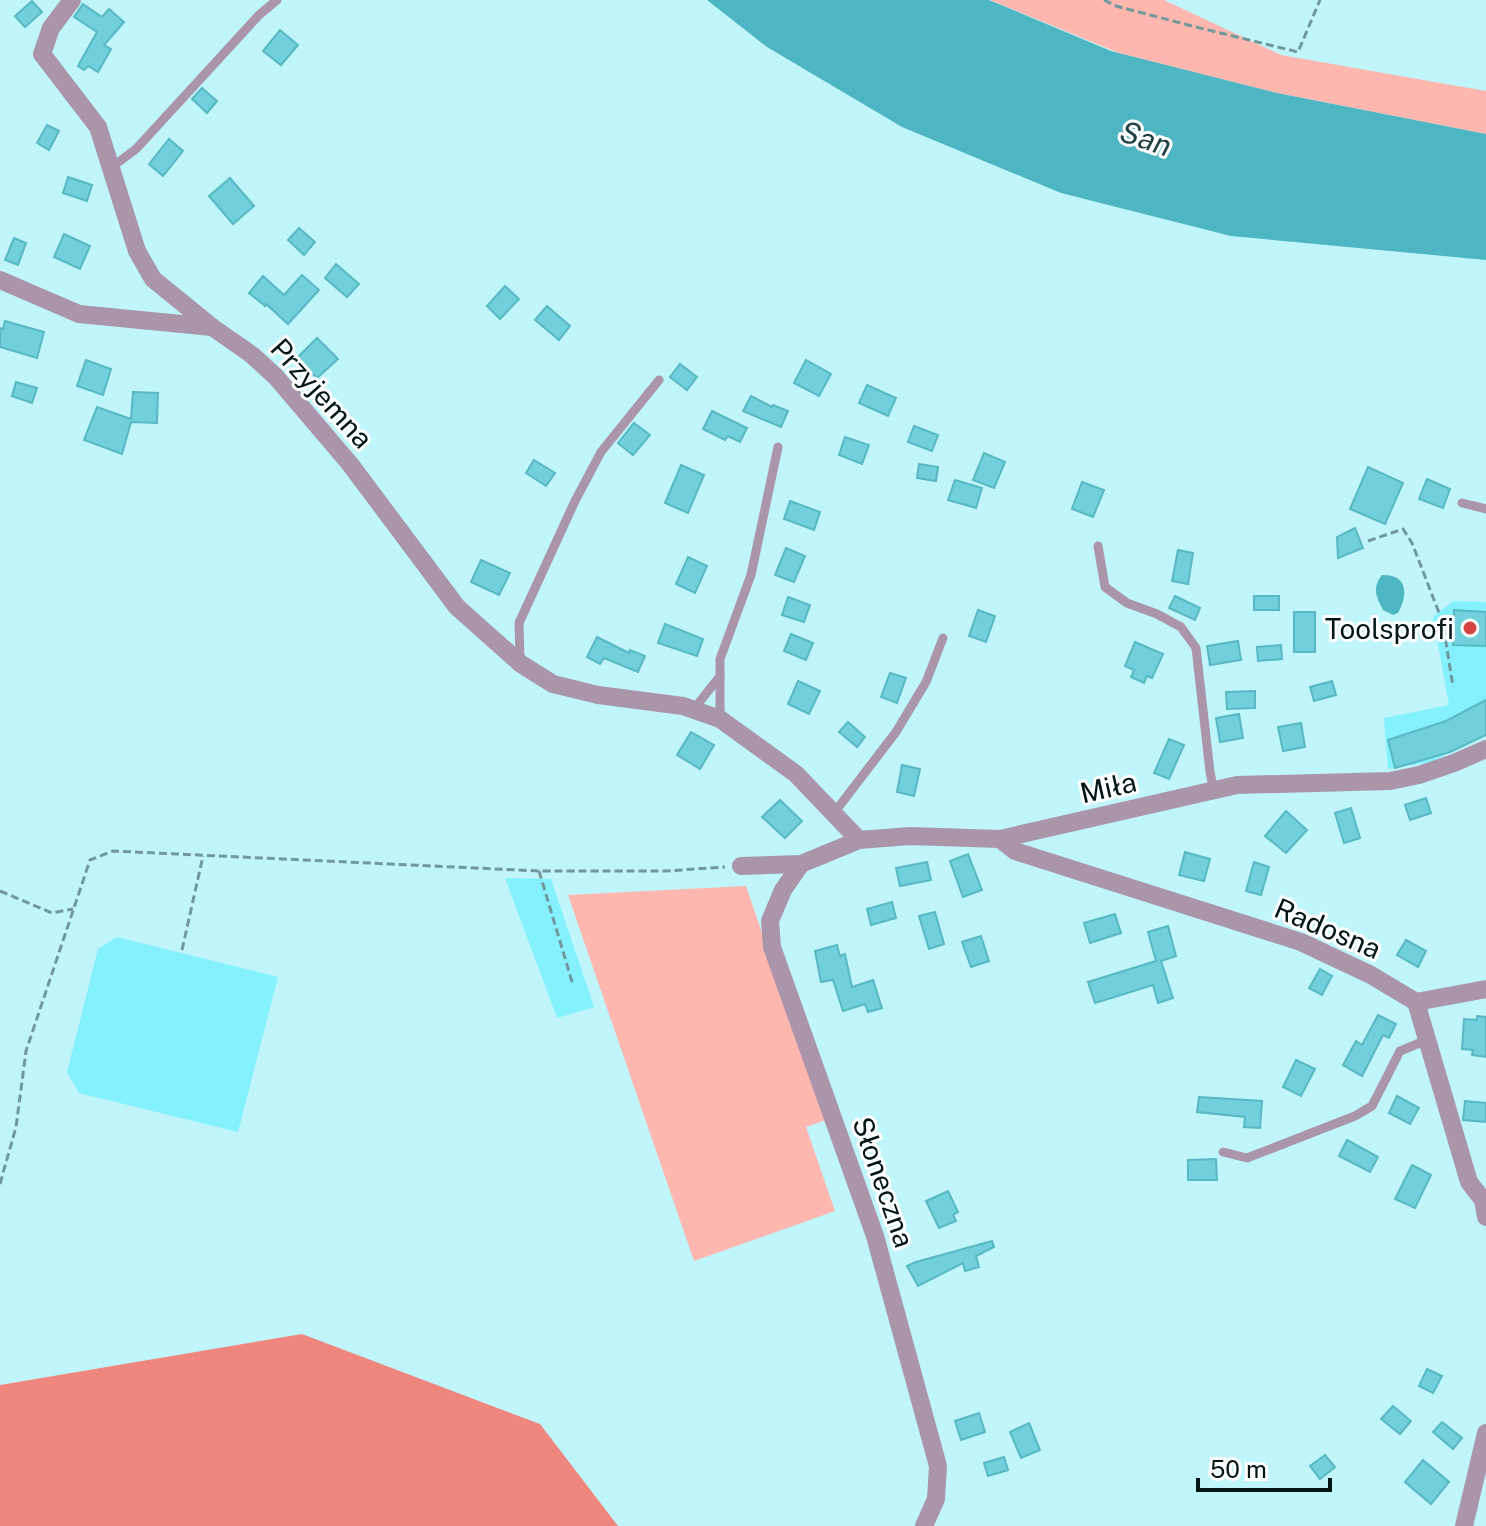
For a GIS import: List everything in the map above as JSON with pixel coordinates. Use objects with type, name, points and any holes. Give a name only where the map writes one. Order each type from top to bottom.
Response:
[{"type":"street","name":"Przyjemna","points":[[72,0],[51,28],[42,54],[98,127],[137,251],[153,279],[276,377],[350,464],[457,607],[521,664],[553,684],[598,695],[683,706],[720,719],[796,774],[859,840]]},
{"type":"street","points":[[0,280],[79,314],[212,327]]},
{"type":"street","name":"Miła","points":[[741,866],[801,864],[859,840],[910,836],[1000,839],[1237,785],[1390,781],[1419,775],[1486,749]]},
{"type":"street","name":"Radosna","points":[[1000,839],[1015,851],[1301,942],[1371,975],[1416,1002]]},
{"type":"street","name":"Słoneczna","points":[[801,864],[783,890],[770,921],[772,947],[875,1236],[938,1466],[936,1499],[924,1526]]},
{"type":"street","points":[[1485,1203],[1469,1182],[1416,1002],[1486,989]]},
{"type":"street","points":[[1464,1526],[1486,1433]]},
{"type":"lane","points":[[112,167],[136,149],[259,15],[277,0]]},
{"type":"lane","points":[[521,664],[519,623],[575,501],[601,452],[659,380]]},
{"type":"lane","points":[[720,719],[720,659],[751,575],[778,447]]},
{"type":"lane","points":[[1462,503],[1486,509]]},
{"type":"lane","points":[[1098,546],[1105,587],[1127,603],[1181,627],[1196,648],[1214,791]]},
{"type":"lane","points":[[834,813],[896,732],[926,682],[943,638]]},
{"type":"lane","points":[[694,709],[720,676]]},
{"type":"lane","points":[[1223,1152],[1247,1158],[1355,1116],[1372,1106],[1400,1051],[1427,1040]]},
{"type":"path","points":[[1104,0],[1116,6],[1298,52],[1320,0]]},
{"type":"path","points":[[1368,541],[1403,529],[1412,543],[1443,623],[1453,687]]},
{"type":"path","points":[[0,1184],[16,1127],[26,1051],[90,860],[113,851],[539,871],[666,871],[741,866]]},
{"type":"path","points":[[182,950],[203,856]]},
{"type":"path","points":[[539,871],[573,985]]},
{"type":"path","points":[[0,891],[52,913],[73,909]]},
{"type":"shaded area","points":[[990,0],[1164,0],[1281,55],[1486,91],[1486,134],[1277,93],[1119,53]]},
{"type":"shaded area","points":[[1453,601],[1486,602],[1486,735],[1431,762],[1388,769],[1384,718],[1449,705],[1433,617]]},
{"type":"shaded area","points":[[505,878],[551,879],[594,1007],[557,1018]]},
{"type":"shaded area","points":[[746,886],[826,1120],[806,1127],[835,1211],[694,1261],[568,895]]},
{"type":"shaded area","points":[[117,937],[278,977],[238,1132],[79,1093],[67,1072],[98,949]]},
{"type":"shaded area","points":[[302,1334],[540,1424],[618,1526],[0,1526],[0,1385]]},
{"type":"water","name":"San","points":[[707,0],[989,0],[1111,51],[1277,93],[1486,134],[1486,260],[1231,236],[1061,193],[902,127],[767,47]]},
{"type":"water","points":[[1382,575],[1397,578],[1404,587],[1401,606],[1398,613],[1393,615],[1383,610],[1377,596],[1376,588]]},
{"type":"building","points":[[32,1],[42,12],[25,27],[15,16]]},
{"type":"building","points":[[83,4],[102,17],[109,9],[124,22],[104,45],[111,49],[98,72],[88,66],[84,70],[78,66],[97,32],[74,17]]},
{"type":"building","points":[[280,30],[298,45],[281,65],[263,51]]},
{"type":"building","points":[[202,88],[217,101],[207,113],[192,99]]},
{"type":"building","points":[[47,125],[59,131],[49,150],[37,143]]},
{"type":"building","points":[[169,139],[183,151],[163,176],[149,164]]},
{"type":"building","points":[[68,177],[92,185],[87,201],[63,193]]},
{"type":"building","points":[[230,178],[254,206],[233,224],[209,196]]},
{"type":"building","points":[[299,228],[315,242],[304,255],[288,240]]},
{"type":"building","points":[[64,234],[90,246],[80,269],[54,257]]},
{"type":"building","points":[[14,238],[26,243],[18,265],[5,260]]},
{"type":"building","points":[[336,264],[359,284],[347,297],[325,278]]},
{"type":"building","points":[[302,275],[319,290],[288,324],[249,293],[263,276],[284,295]]},
{"type":"building","points":[[505,286],[519,299],[500,319],[487,306]]},
{"type":"building","points":[[547,306],[570,326],[559,340],[535,320]]},
{"type":"building","points":[[5,321],[44,332],[37,358],[0,347],[0,328],[3,329]]},
{"type":"building","points":[[317,338],[338,359],[317,378],[297,358]]},
{"type":"building","points":[[86,360],[111,369],[103,395],[77,386]]},
{"type":"building","points":[[806,360],[831,374],[819,396],[794,383]]},
{"type":"building","points":[[680,364],[697,377],[687,390],[670,377]]},
{"type":"building","points":[[16,382],[37,388],[32,403],[12,396]]},
{"type":"building","points":[[867,385],[896,398],[888,416],[859,403]]},
{"type":"building","points":[[133,392],[158,393],[157,423],[131,422],[122,454],[84,440],[97,407],[131,419]]},
{"type":"building","points":[[751,396],[788,411],[781,427],[743,411]]},
{"type":"building","points":[[712,411],[747,428],[740,442],[728,436],[725,440],[703,429]]},
{"type":"building","points":[[634,423],[650,435],[633,455],[618,443]]},
{"type":"building","points":[[914,426],[938,435],[932,451],[908,442]]},
{"type":"building","points":[[845,437],[869,445],[862,464],[839,455]]},
{"type":"building","points":[[984,453],[1005,462],[994,488],[973,480]]},
{"type":"building","points":[[534,460],[555,473],[546,486],[526,473]]},
{"type":"building","points":[[919,464],[938,467],[936,481],[917,478]]},
{"type":"building","points":[[681,465],[704,475],[688,513],[665,503]]},
{"type":"building","points":[[1368,467],[1403,483],[1385,524],[1350,509]]},
{"type":"building","points":[[1427,479],[1450,489],[1443,508],[1419,499]]},
{"type":"building","points":[[955,480],[982,488],[976,508],[948,500]]},
{"type":"building","points":[[1082,482],[1104,490],[1093,517],[1072,509]]},
{"type":"building","points":[[790,501],[820,512],[814,530],[784,519]]},
{"type":"building","points":[[1355,528],[1363,548],[1338,558],[1337,537]]},
{"type":"building","points":[[786,548],[805,556],[794,582],[775,575]]},
{"type":"building","points":[[1178,550],[1193,553],[1188,584],[1172,581]]},
{"type":"building","points":[[688,557],[707,566],[695,593],[676,584]]},
{"type":"building","points":[[481,560],[510,573],[499,595],[471,582]]},
{"type":"building","points":[[1175,596],[1200,608],[1195,620],[1169,608]]},
{"type":"building","points":[[1254,596],[1279,596],[1279,610],[1254,610]]},
{"type":"building","points":[[788,597],[810,605],[804,622],[782,615]]},
{"type":"building","points":[[978,610],[995,616],[986,642],[969,636]]},
{"type":"building","name":"Toolsprofi","points":[[1454,610],[1486,612],[1486,646],[1453,645]]},
{"type":"building","points":[[1294,612],[1315,612],[1315,652],[1294,652]]},
{"type":"building","points":[[665,624],[703,639],[697,656],[658,643]]},
{"type":"building","points":[[791,634],[813,643],[806,660],[784,651]]},
{"type":"building","points":[[597,637],[629,653],[630,650],[645,656],[638,672],[604,658],[600,664],[587,657]]},
{"type":"building","points":[[1238,641],[1241,660],[1210,665],[1207,646]]},
{"type":"building","points":[[1135,642],[1163,654],[1152,678],[1147,676],[1144,683],[1131,677],[1134,670],[1125,666]]},
{"type":"building","points":[[1281,645],[1282,659],[1258,661],[1257,647]]},
{"type":"building","points":[[890,673],[906,678],[897,703],[881,697]]},
{"type":"building","points":[[798,681],[820,691],[809,714],[788,704]]},
{"type":"building","points":[[1332,681],[1336,695],[1314,701],[1310,687]]},
{"type":"building","points":[[1255,691],[1255,708],[1227,709],[1226,692]]},
{"type":"building","points":[[1486,700],[1486,735],[1450,752],[1395,768],[1388,740],[1446,721]]},
{"type":"building","points":[[1239,714],[1243,738],[1220,742],[1216,718]]},
{"type":"building","points":[[848,722],[865,737],[857,747],[839,732]]},
{"type":"building","points":[[1301,723],[1305,747],[1283,751],[1278,727]]},
{"type":"building","points":[[691,732],[714,745],[700,769],[677,755]]},
{"type":"building","points":[[1169,739],[1184,745],[1169,779],[1154,773]]},
{"type":"building","points":[[902,765],[920,769],[914,796],[897,792]]},
{"type":"building","points":[[1426,798],[1431,813],[1410,820],[1405,805]]},
{"type":"building","points":[[780,800],[802,821],[785,838],[762,817]]},
{"type":"building","points":[[1351,808],[1360,838],[1344,843],[1335,813]]},
{"type":"building","points":[[1286,811],[1307,830],[1286,853],[1265,836]]},
{"type":"building","points":[[1185,852],[1210,859],[1204,881],[1179,875]]},
{"type":"building","points":[[968,854],[982,890],[963,897],[950,861]]},
{"type":"building","points":[[927,862],[931,880],[900,886],[896,868]]},
{"type":"building","points":[[1254,862],[1269,867],[1261,895],[1246,891]]},
{"type":"building","points":[[892,902],[896,918],[871,925],[867,909]]},
{"type":"building","points":[[935,912],[944,944],[929,949],[919,916]]},
{"type":"building","points":[[1115,914],[1121,933],[1090,943],[1084,923]]},
{"type":"building","points":[[1168,926],[1176,956],[1161,961],[1173,998],[1158,1003],[1153,985],[1095,1003],[1088,982],[1156,961],[1148,932]]},
{"type":"building","points":[[981,936],[989,961],[971,967],[962,942]]},
{"type":"building","points":[[1406,940],[1426,951],[1418,967],[1397,955]]},
{"type":"building","points":[[837,945],[840,956],[845,954],[852,987],[873,980],[882,1008],[868,1012],[865,1004],[843,1011],[833,980],[821,982],[815,951]]},
{"type":"building","points":[[1320,969],[1332,976],[1322,995],[1309,988]]},
{"type":"building","points":[[1378,1015],[1396,1024],[1389,1038],[1383,1035],[1362,1076],[1343,1065],[1356,1041],[1362,1045]]},
{"type":"building","points":[[1477,1016],[1486,1017],[1486,1057],[1472,1055],[1473,1050],[1462,1049],[1464,1019],[1477,1020]]},
{"type":"building","points":[[1296,1060],[1315,1069],[1301,1096],[1283,1087]]},
{"type":"building","points":[[1397,1096],[1419,1108],[1410,1124],[1389,1113]]},
{"type":"building","points":[[1199,1097],[1262,1101],[1260,1128],[1244,1127],[1245,1117],[1197,1112]]},
{"type":"building","points":[[1465,1101],[1486,1103],[1486,1122],[1463,1120]]},
{"type":"building","points":[[1347,1140],[1378,1157],[1370,1172],[1339,1156]]},
{"type":"building","points":[[1216,1159],[1217,1180],[1188,1180],[1188,1160]]},
{"type":"building","points":[[1412,1165],[1431,1175],[1415,1208],[1395,1199]]},
{"type":"building","points":[[948,1191],[958,1212],[953,1215],[956,1221],[939,1228],[926,1201]]},
{"type":"building","points":[[992,1241],[994,1247],[976,1256],[979,1267],[965,1271],[963,1263],[918,1286],[907,1266],[916,1262]]},
{"type":"building","points":[[1427,1369],[1442,1376],[1433,1393],[1419,1386]]},
{"type":"building","points":[[1393,1406],[1411,1421],[1400,1434],[1381,1419]]},
{"type":"building","points":[[979,1413],[985,1432],[961,1440],[955,1421]]},
{"type":"building","points":[[1442,1422],[1462,1438],[1453,1449],[1433,1432]]},
{"type":"building","points":[[1029,1423],[1040,1450],[1021,1458],[1010,1432]]},
{"type":"building","points":[[1325,1455],[1335,1467],[1320,1479],[1310,1466]]},
{"type":"building","points":[[1004,1457],[1008,1470],[988,1476],[984,1463]]},
{"type":"building","points":[[1423,1460],[1449,1482],[1431,1504],[1405,1482]]},
{"type":"place","name":"Toolsprofi","points":[[1470,628]]}]
